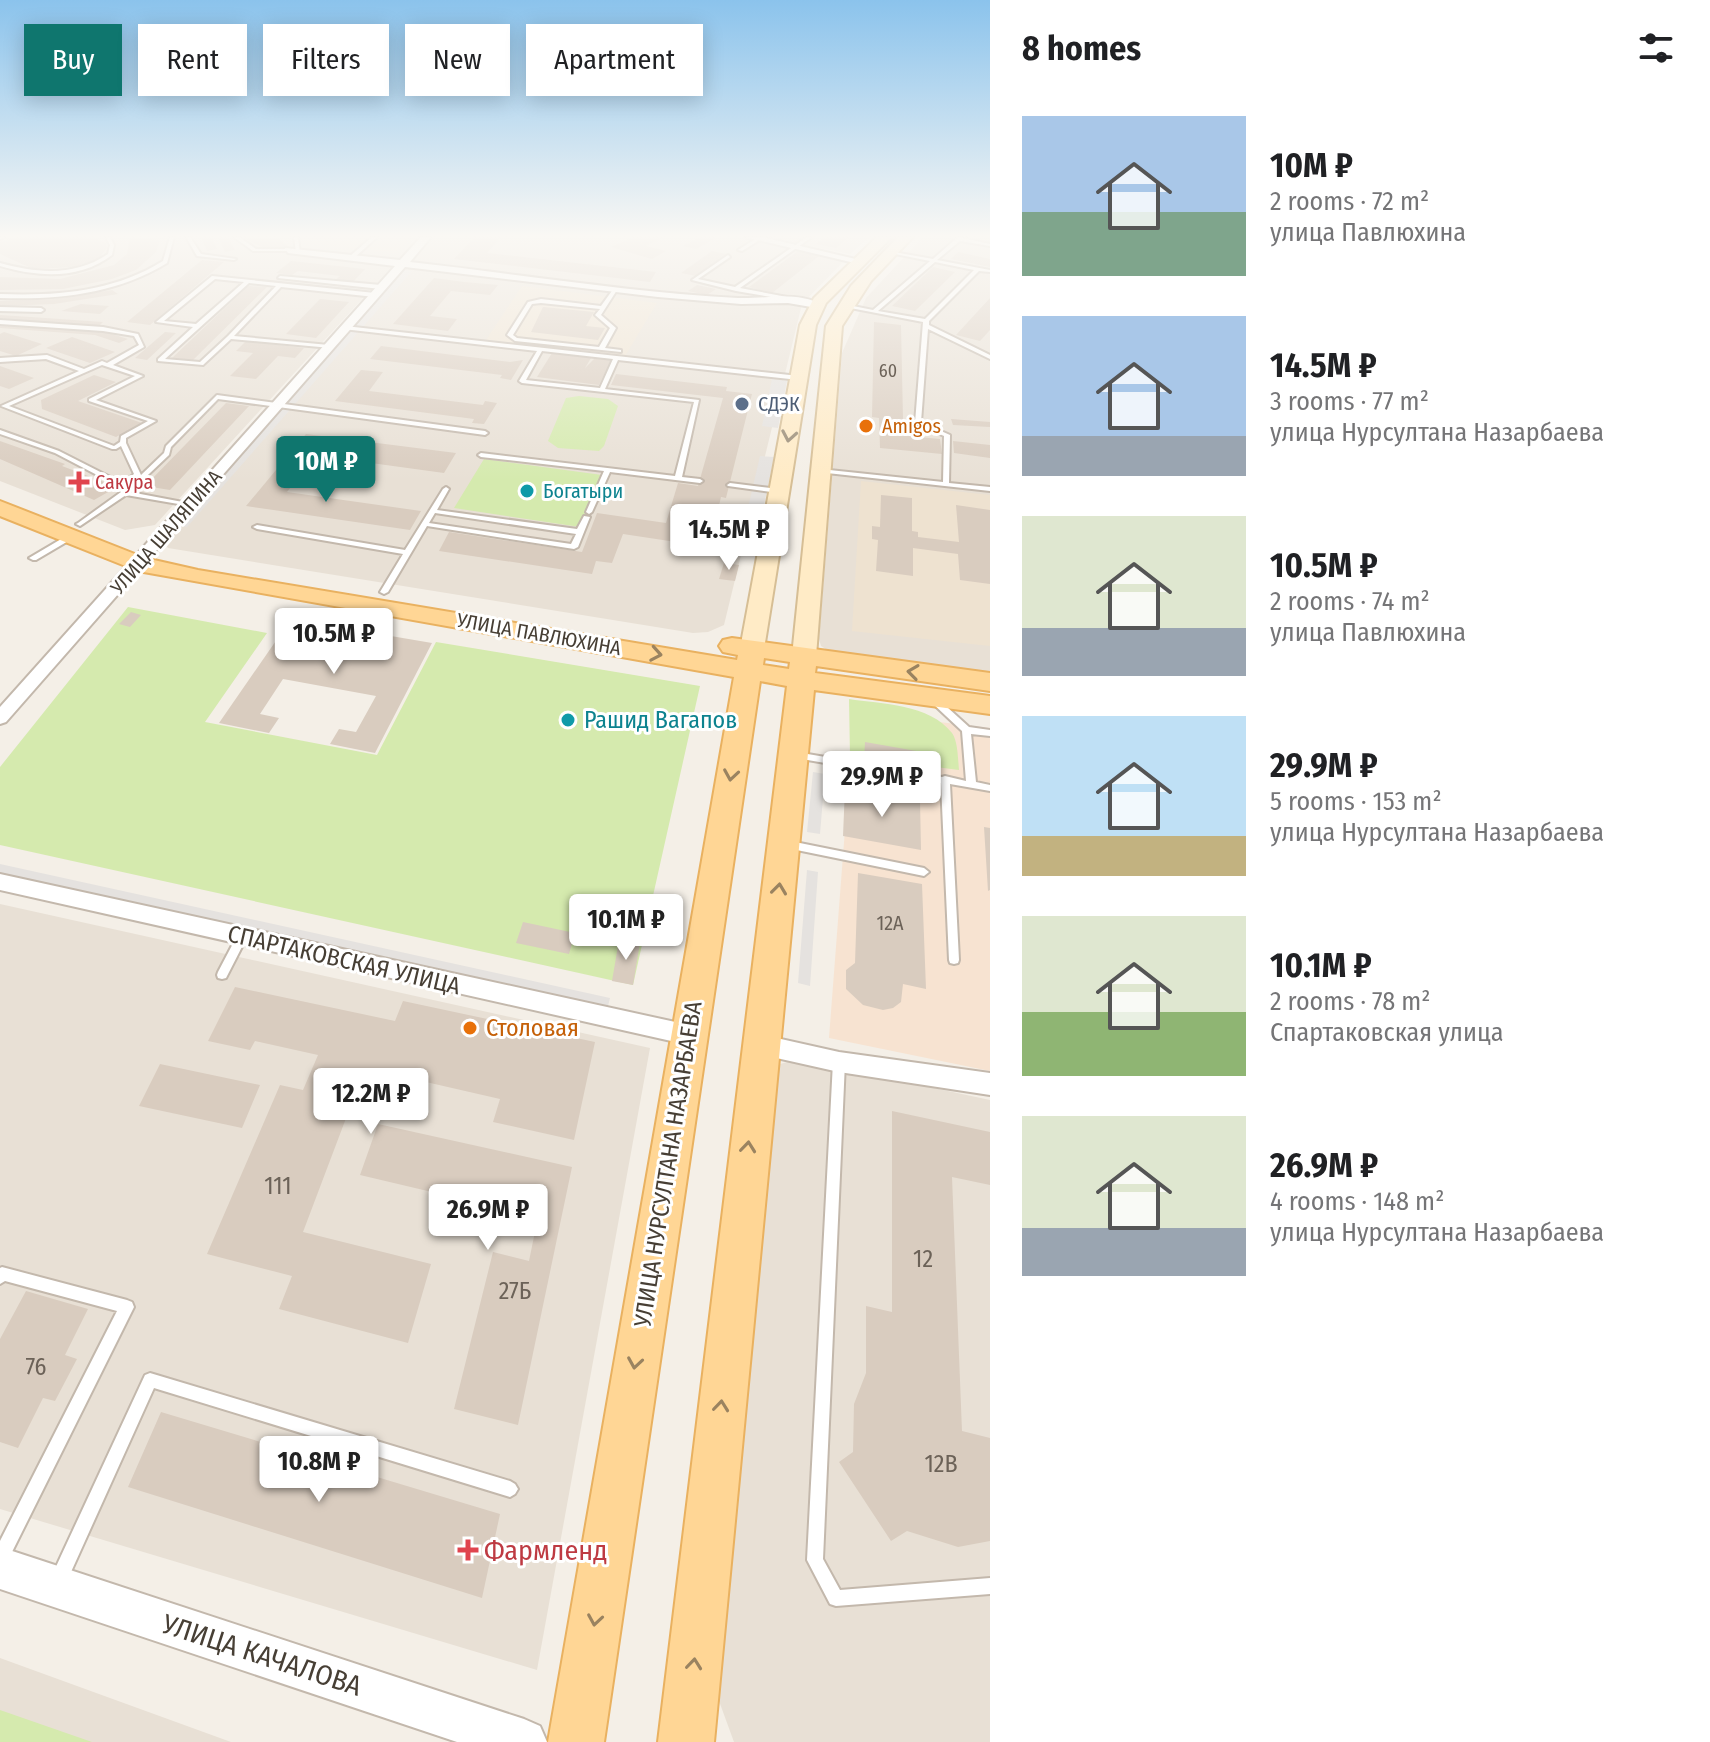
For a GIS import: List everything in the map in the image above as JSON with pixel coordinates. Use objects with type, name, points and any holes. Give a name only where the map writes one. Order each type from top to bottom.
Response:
[{"type":"main road","name":"УЛИЦА НУРСУЛТАНА НАЗАРБАЕВА","points":[[576,1742],[750,660],[811,318]]},
{"type":"main road","name":"УЛИЦА НУРСУЛТАНА НАЗАРБАЕВА","points":[[686,1742],[759,1044],[804,668],[820,471],[834,326],[837,318]]},
{"type":"main road","name":"УЛИЦА ПАВЛЮХИНА","points":[[0,491],[76,530],[143,558],[804,668]]},
{"type":"main road","name":"УЛИЦА ПАВЛЮХИНА","points":[[0,508],[76,530]]},
{"type":"main road","name":"УЛИЦА ПАВЛЮХИНА","points":[[143,558],[384,592],[750,660]]},
{"type":"main road","points":[[804,668],[990,682]]},
{"type":"main road","points":[[804,668],[932,698],[990,705]]},
{"type":"street","name":"УЛИЦА ШАЛЯПИНА","points":[[0,718],[354,318]]},
{"type":"street","name":"СПАРТАКОВСКАЯ УЛИЦА","points":[[0,882],[689,1035]]},
{"type":"street","points":[[759,1044],[839,1062],[990,1084]]},
{"type":"street","name":"УЛИЦА КАЧАЛОВА","points":[[0,1568],[524,1742]]},
{"type":"lane","points":[[164,318],[159,322],[196,326]]},
{"type":"lane","points":[[205,318],[160,360],[201,364],[247,318]]},
{"type":"lane","points":[[520,318],[510,335],[515,339],[601,349],[618,355]]},
{"type":"lane","points":[[601,349],[613,328],[602,318]]},
{"type":"lane","points":[[908,318],[926,323],[986,356],[990,346]]},
{"type":"lane","points":[[931,318],[926,323],[918,423],[947,435],[946,484]]},
{"type":"lane","points":[[0,322],[103,329],[136,335],[142,346],[108,365]]},
{"type":"lane","points":[[345,328],[540,350],[618,355]]},
{"type":"lane","points":[[230,337],[329,347]]},
{"type":"lane","points":[[540,350],[522,381],[697,401],[678,478]]},
{"type":"lane","points":[[618,355],[612,358],[799,378]]},
{"type":"lane","points":[[602,390],[618,355]]},
{"type":"lane","points":[[0,360],[47,357],[85,371]]},
{"type":"lane","points":[[2,407],[102,363],[140,376],[91,400],[153,421],[123,437],[138,474],[124,490]]},
{"type":"lane","points":[[33,558],[76,530],[167,454],[168,447],[217,397],[485,433]]},
{"type":"lane","points":[[2,407],[114,448],[123,443]]},
{"type":"lane","points":[[0,432],[57,452],[124,490],[188,505]]},
{"type":"lane","points":[[481,455],[700,481]]},
{"type":"lane","points":[[425,524],[574,547],[608,470]]},
{"type":"lane","points":[[820,471],[990,489]]},
{"type":"lane","points":[[730,485],[779,491]]},
{"type":"lane","points":[[384,592],[446,489]]},
{"type":"lane","points":[[433,511],[580,532]]},
{"type":"lane","points":[[257,527],[408,553]]},
{"type":"lane","points":[[932,698],[966,730],[990,733]]},
{"type":"lane","points":[[966,730],[971,783]]},
{"type":"lane","points":[[794,755],[990,788]]},
{"type":"lane","points":[[945,779],[954,960]]},
{"type":"lane","points":[[785,844],[924,872]]},
{"type":"lane","points":[[222,975],[242,937]]},
{"type":"lane","points":[[839,1062],[815,1560],[836,1598],[990,1586]]},
{"type":"lane","points":[[0,1277],[2,1274],[127,1307],[0,1558]]},
{"type":"lane","points":[[56,1586],[150,1380],[510,1489]]},
{"type":"shaded area","points":[[0,318],[344,318],[155,525],[125,530],[0,481]]},
{"type":"shaded area","points":[[361,318],[370,318],[187,527],[175,525]]},
{"type":"shaded area","points":[[362,318],[799,318],[724,625],[708,632],[693,633],[168,548],[164,542]]},
{"type":"shaded area","points":[[500,318],[648,318],[625,356],[486,340]]},
{"type":"shaded area","points":[[857,318],[990,318],[990,675],[832,653],[821,646],[819,639],[842,353]]},
{"type":"shaded area","points":[[772,379],[787,381],[778,428],[762,426]]},
{"type":"shaded area","points":[[760,456],[774,457],[762,515],[747,512]]},
{"type":"shaded area","points":[[861,481],[990,495],[990,646],[852,631]]},
{"type":"shaded area","points":[[854,712],[990,728],[990,1071],[829,1038]]},
{"type":"shaded area","points":[[813,772],[825,774],[820,834],[807,832]]},
{"type":"shaded area","points":[[0,864],[610,998],[608,1006],[0,873]]},
{"type":"shaded area","points":[[807,870],[818,872],[810,986],[798,983]]},
{"type":"shaded area","points":[[0,904],[650,1048],[537,1670],[0,1509]]},
{"type":"shaded area","points":[[798,1059],[990,1100],[990,1742],[734,1742],[719,1701],[767,1091],[780,1064]]},
{"type":"shaded area","points":[[0,1658],[231,1742],[0,1742]]},
{"type":"green space","points":[[566,398],[608,399],[618,406],[604,446],[599,451],[558,448],[548,441]]},
{"type":"green space","points":[[484,459],[602,475],[580,527],[454,508]]},
{"type":"green space","points":[[128,607],[267,633],[205,722],[377,755],[436,642],[700,686],[633,985],[0,845],[0,767]]},
{"type":"green space","points":[[849,699],[904,707],[943,723],[954,736],[959,770],[850,756]]},
{"type":"green space","points":[[0,1710],[92,1742],[0,1742]]},
{"type":"building","points":[[48,318],[103,322],[99,326],[0,320]]},
{"type":"building","points":[[131,318],[158,318],[150,325],[127,322]]},
{"type":"building","points":[[214,318],[235,318],[193,360],[172,358]]},
{"type":"building","points":[[301,318],[334,318],[316,338],[286,334]]},
{"type":"building","points":[[398,318],[457,319],[448,331],[393,324]]},
{"type":"building","points":[[538,318],[590,318],[586,326],[605,328],[598,340],[531,332]]},
{"type":"building","points":[[971,318],[990,318],[990,330],[980,341],[956,335]]},
{"type":"building","points":[[874,322],[901,325],[903,420],[907,421],[909,436],[940,439],[942,454],[880,448],[879,418],[872,417]]},
{"type":"building","points":[[0,323],[102,331],[128,339],[119,343],[95,335],[0,328]]},
{"type":"building","points":[[4,332],[42,344],[16,356],[0,351],[0,334]]},
{"type":"building","points":[[165,332],[176,333],[147,360],[135,358]]},
{"type":"building","points":[[72,337],[115,352],[90,363],[46,348]]},
{"type":"building","points":[[246,341],[304,348],[295,358],[278,356],[256,379],[230,376],[253,353],[236,351]]},
{"type":"building","points":[[381,346],[510,362],[523,360],[511,380],[500,378],[502,375],[370,359]]},
{"type":"building","points":[[552,353],[591,358],[585,368],[595,358],[611,360],[599,385],[537,377]]},
{"type":"building","points":[[0,366],[34,378],[9,389],[0,386]]},
{"type":"building","points":[[361,370],[383,372],[369,391],[483,405],[485,401],[497,403],[484,424],[472,423],[474,419],[335,401]]},
{"type":"building","points":[[616,374],[727,387],[726,391],[752,394],[726,498],[721,497],[709,547],[623,534],[612,563],[596,561],[592,574],[439,551],[449,532],[582,552],[597,513],[666,523],[678,483],[698,486],[723,398],[611,385]]},
{"type":"building","points":[[94,375],[116,382],[78,401],[142,423],[116,437],[42,409],[41,400]]},
{"type":"building","points":[[226,403],[249,406],[170,490],[145,486]]},
{"type":"building","points":[[951,419],[990,422],[990,427],[953,425]]},
{"type":"building","points":[[306,434],[456,453],[444,473],[291,452]]},
{"type":"building","points":[[0,441],[117,487],[94,500],[0,459]]},
{"type":"building","points":[[953,441],[990,445],[990,458],[954,453]]},
{"type":"building","points":[[281,464],[306,468],[287,492],[421,511],[410,530],[246,506]]},
{"type":"building","points":[[881,495],[912,498],[912,531],[918,532],[918,537],[959,542],[956,505],[990,510],[990,584],[960,580],[958,554],[913,548],[913,576],[876,571],[878,540],[872,539],[872,526],[880,527]]},
{"type":"building","points":[[724,563],[739,565],[735,581],[719,579]]},
{"type":"building","points":[[131,612],[141,615],[130,627],[119,624]]},
{"type":"building","points":[[291,619],[432,643],[375,753],[330,744],[339,729],[356,732],[376,696],[283,679],[260,714],[279,718],[269,733],[219,723]]},
{"type":"building","points":[[865,742],[939,755],[939,774],[864,761]]},
{"type":"building","points":[[845,788],[920,800],[921,850],[843,836]]},
{"type":"building","points":[[984,827],[990,828],[988,891]]},
{"type":"building","points":[[858,873],[922,884],[926,989],[903,984],[901,1002],[893,1008],[883,1010],[863,1005],[846,989],[846,970],[855,963]]},
{"type":"building","points":[[523,922],[575,933],[569,954],[516,943]]},
{"type":"building","points":[[619,940],[640,943],[633,985],[612,981]]},
{"type":"building","points":[[235,987],[395,1021],[403,1001],[595,1042],[574,1140],[493,1122],[500,1099],[365,1068],[303,1232],[431,1264],[408,1343],[279,1309],[292,1276],[207,1254],[280,1085],[303,1090],[318,1055],[255,1041],[250,1050],[208,1041]]},
{"type":"building","points":[[160,1064],[260,1085],[242,1128],[139,1106]]},
{"type":"building","points":[[892,1111],[990,1132],[990,1185],[952,1177],[962,1431],[990,1438],[990,1541],[958,1547],[907,1531],[891,1541],[839,1462],[853,1452],[854,1404],[866,1373],[866,1306],[892,1312]]},
{"type":"building","points":[[378,1124],[572,1167],[518,1425],[454,1409],[493,1252],[529,1261],[538,1217],[360,1175]]},
{"type":"building","points":[[26,1291],[88,1309],[65,1355],[77,1359],[55,1401],[43,1398],[18,1448],[0,1442],[0,1339]]},
{"type":"building","points":[[161,1412],[500,1514],[482,1598],[128,1487]]},
{"type":"place","name":"СДЭК","points":[[742,404]]},
{"type":"place","name":"Amigos","points":[[866,426]]},
{"type":"place","name":"Сакура","points":[[79,482]]},
{"type":"place","name":"Богатыри","points":[[527,491]]},
{"type":"place","name":"Рашид Вагапов","points":[[568,720]]},
{"type":"place","name":"Столовая","points":[[470,1028]]},
{"type":"place","name":"Фармленд","points":[[468,1550]]}]
